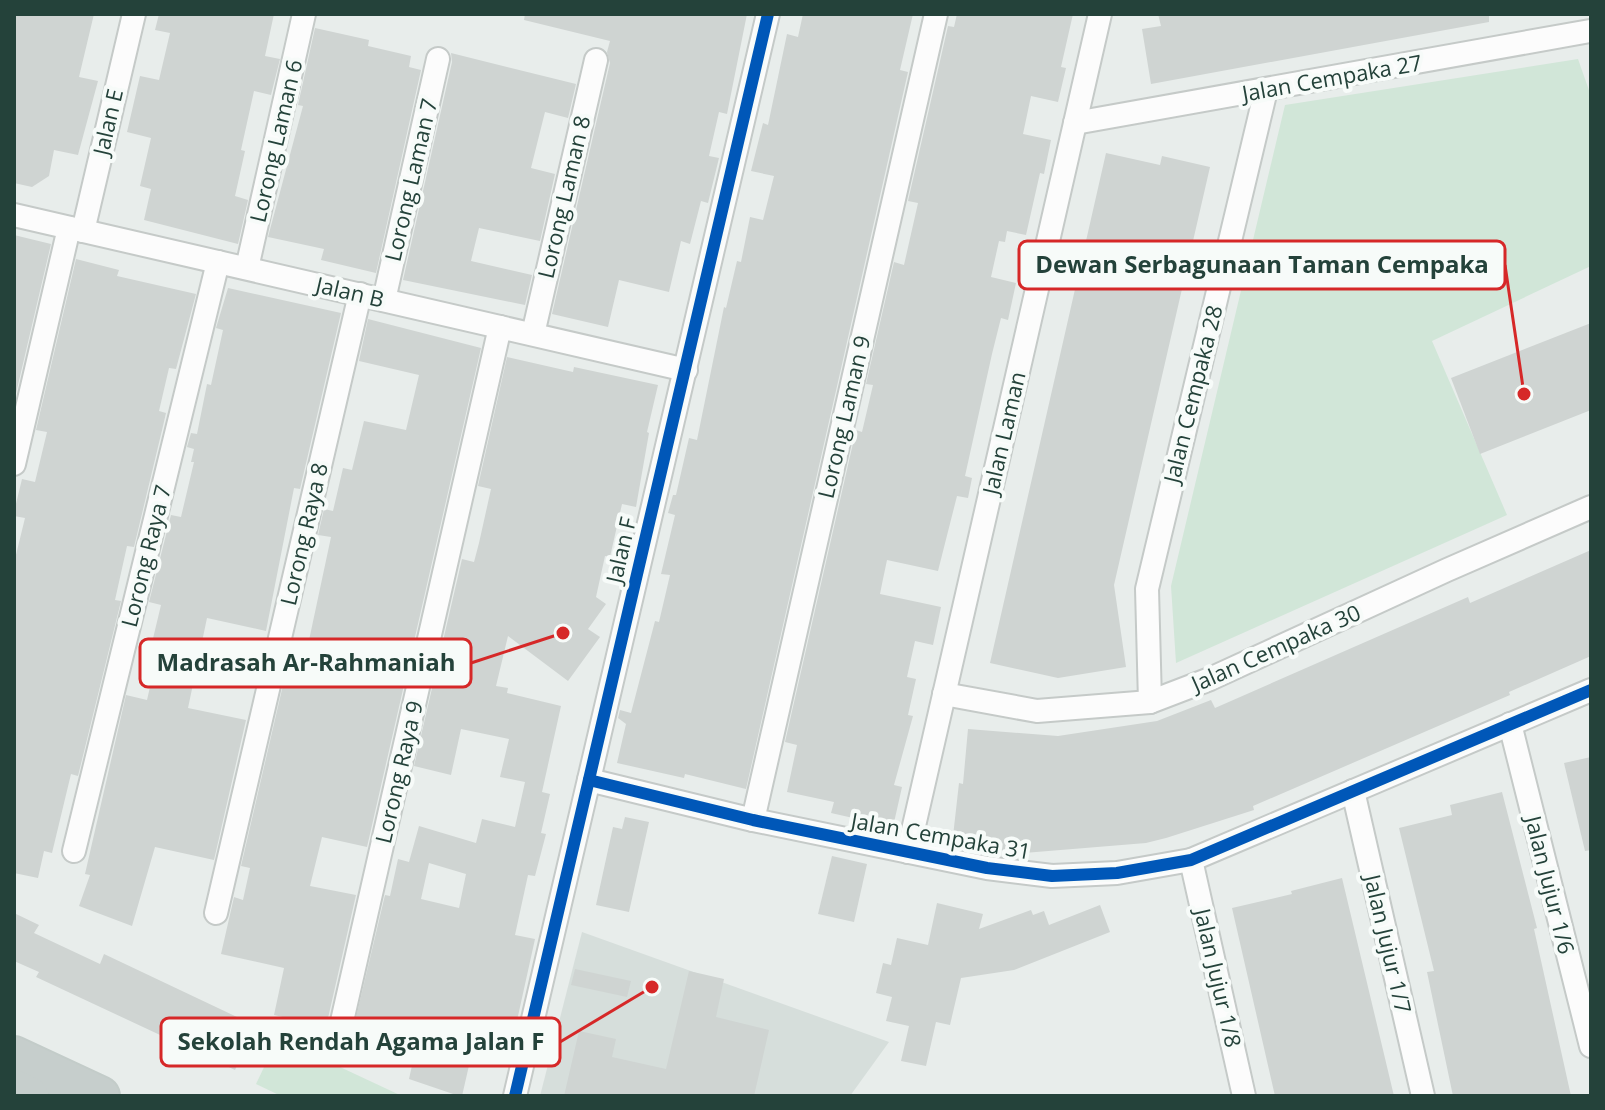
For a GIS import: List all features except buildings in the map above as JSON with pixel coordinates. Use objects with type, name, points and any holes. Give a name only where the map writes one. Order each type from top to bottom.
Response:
[{"type":"highway","points":[[14,1056],[100,1096]]},
{"type":"highway","points":[[14,1089],[29,1096]]},
{"type":"street","name":"Jalan E","points":[[14,464],[134,14]]},
{"type":"street","name":"Lorong Laman 6","points":[[247,268],[304,14]]},
{"type":"street","name":"Jalan F","points":[[515,1096],[768,14]]},
{"type":"street","name":"Lorong Laman 9","points":[[753,820],[936,14]]},
{"type":"street","name":"Jalan Laman","points":[[908,852],[1100,14]]},
{"type":"street","name":"Jalan Cempaka 27","points":[[1075,123],[1266,90],[1588,27]]},
{"type":"street","name":"Lorong Laman 7","points":[[384,300],[438,59]]},
{"type":"street","name":"Lorong Laman 8","points":[[533,334],[596,60]]},
{"type":"street","name":"Jalan Cempaka 28","points":[[1150,702],[1147,589],[1266,90]]},
{"type":"street","name":"Jalan B","points":[[14,215],[686,370]]},
{"type":"street","name":"Lorong Raya 7","points":[[74,851],[218,262]]},
{"type":"street","name":"Lorong Raya 8","points":[[216,913],[360,294]]},
{"type":"street","name":"Lorong Raya 9","points":[[340,1030],[500,327]]},
{"type":"street","name":"Jalan Cempaka 30","points":[[944,694],[1037,711],[1150,702],[1210,679],[1591,507]]},
{"type":"street","name":"Jalan Cempaka 31","points":[[589,780],[753,820],[987,868],[1052,876],[1117,873],[1191,860],[1591,690]]},
{"type":"street","name":"Jalan Jujur 1/6","points":[[1510,724],[1591,1046]]},
{"type":"street","name":"Jalan Jujur 1/7","points":[[1353,791],[1423,1096]]},
{"type":"street","name":"Jalan Jujur 1/8","points":[[1191,860],[1244,1096]]},
{"type":"shaded area","points":[[582,932],[889,1042],[850,1096],[540,1096]]},
{"type":"green space","points":[[1578,59],[1591,96],[1591,266],[1432,341],[1507,515],[1176,663],[1171,586],[1285,105]]},
{"type":"green space","points":[[278,1038],[402,1096],[281,1096],[256,1084]]},
{"type":"cycle path","points":[[515,1096],[768,14]]},
{"type":"cycle path","points":[[589,780],[753,820],[987,868],[1052,876],[1117,873],[1191,860],[1591,690]]},
{"type":"place","name":"Dewan Serbagunaan Taman Cempaka","points":[[1524,394]]},
{"type":"place","name":"Madrasah Ar-Rahmaniah","points":[[563,633]]},
{"type":"place","name":"Sekolah Rendah Agama Jalan F","points":[[652,987]]}]
